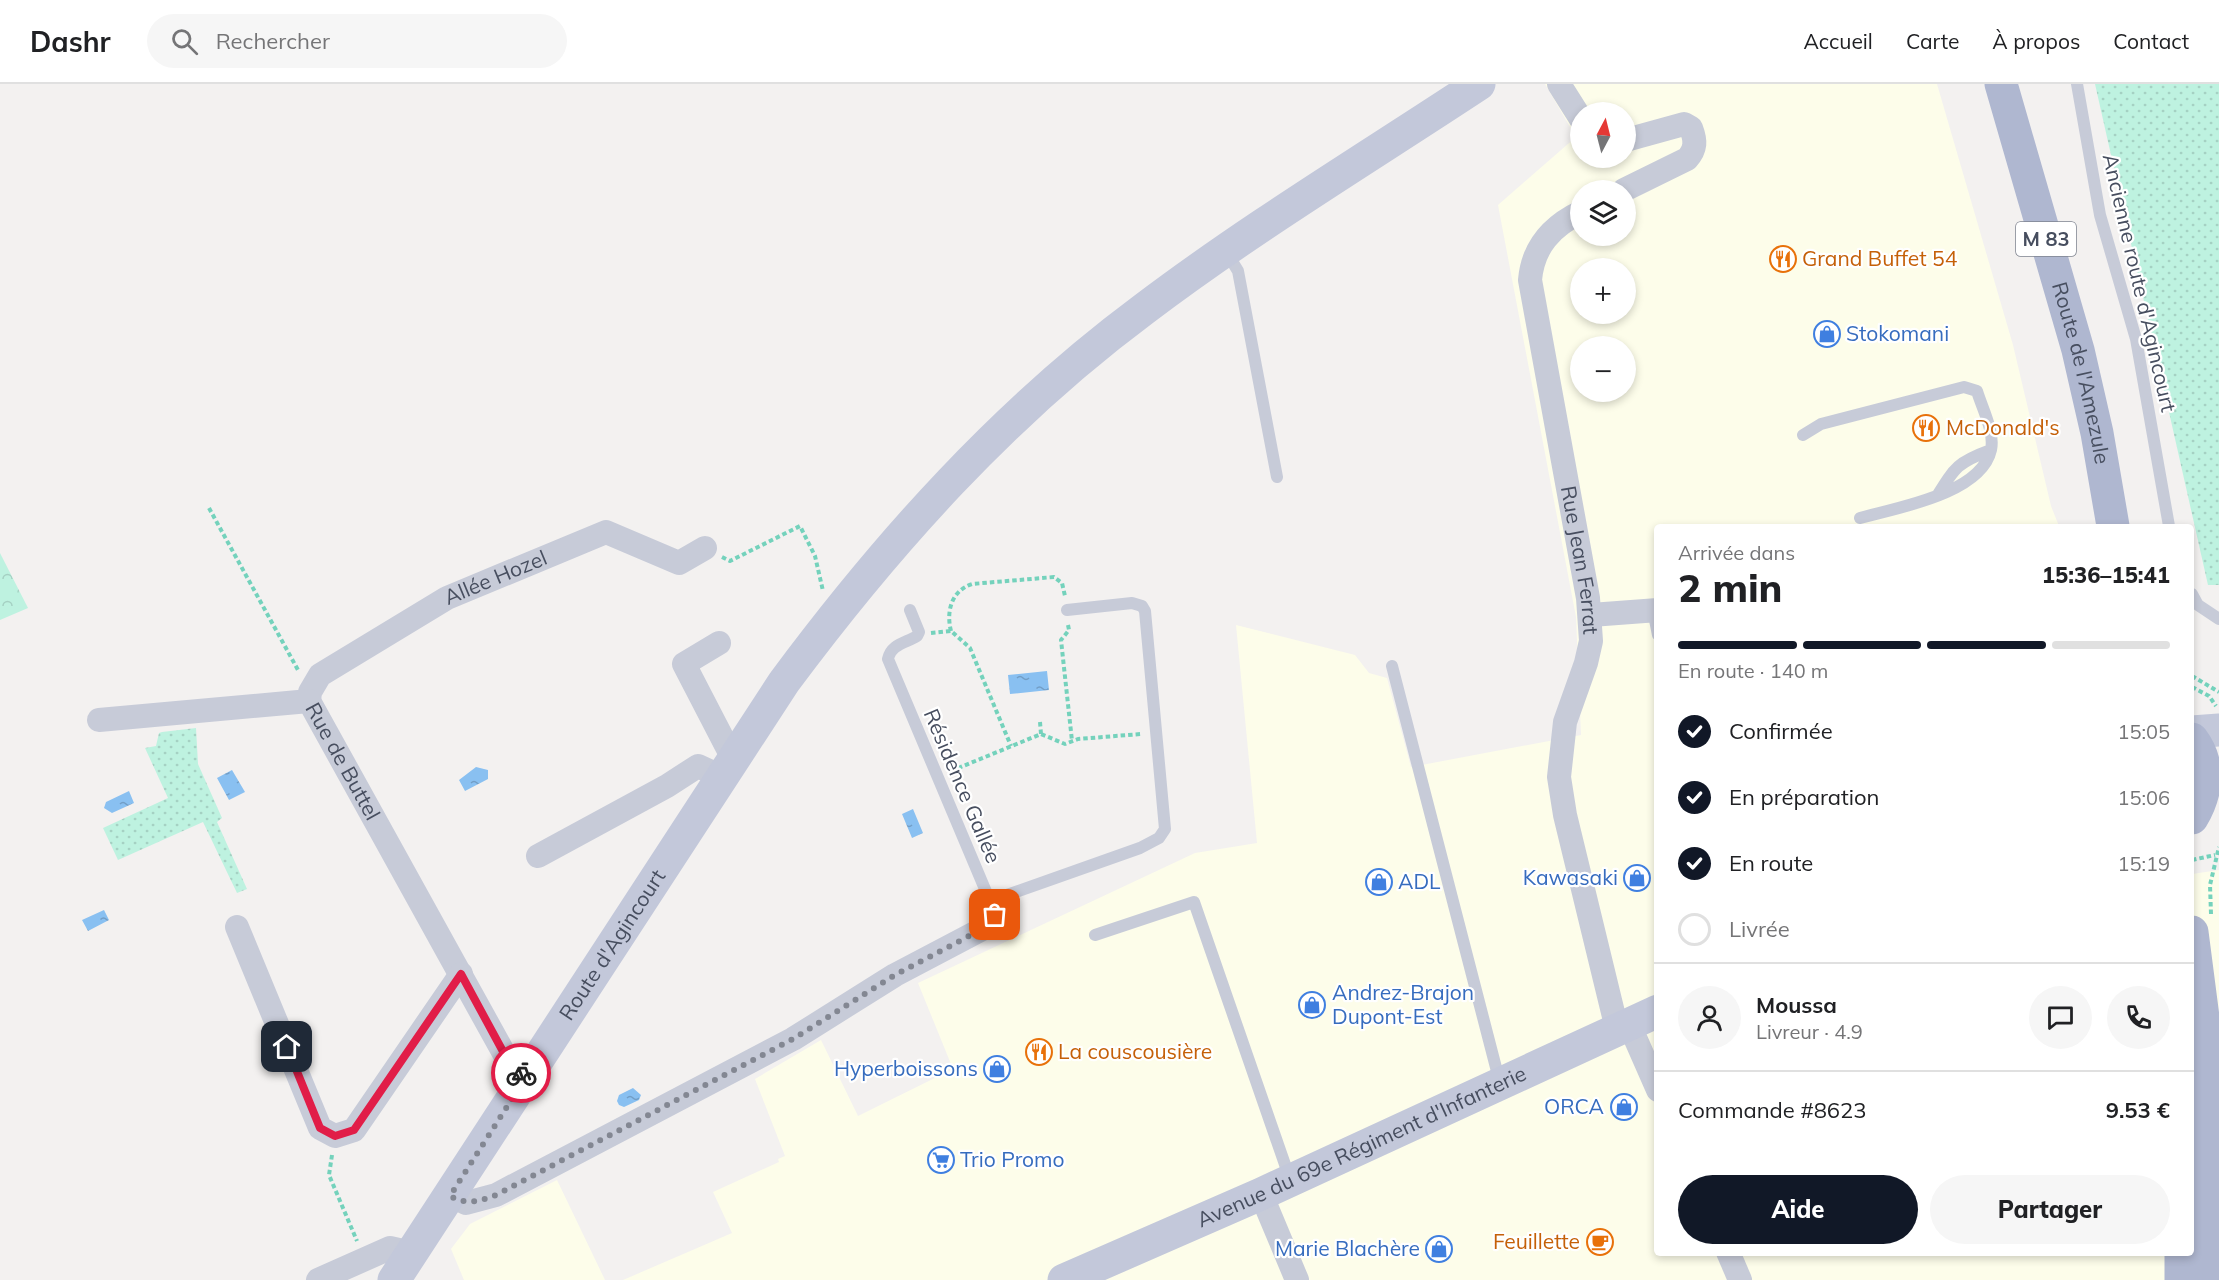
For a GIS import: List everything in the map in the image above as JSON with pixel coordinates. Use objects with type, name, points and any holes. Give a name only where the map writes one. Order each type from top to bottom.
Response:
[{"type":"main road","name":"Route de l'Amezule","points":[[2001,84],[2078,350],[2095,423],[2113,524]]},
{"type":"main road","points":[[2194,742],[2212,772],[2194,814]]},
{"type":"main road","points":[[2202,924],[2207,1048],[2208,1280]]},
{"type":"main road","points":[[2181,1256],[2181,1280]]},
{"type":"street","name":"Route d'Agincourt","points":[[394,1280],[784,682],[835,613],[911,523],[956,474],[1126,322],[1226,252],[1479,84]]},
{"type":"street","points":[[1559,84],[1570,102]]},
{"type":"street","points":[[1636,137],[1684,124],[1691,128],[1695,140],[1694,152],[1687,159],[1636,184]]},
{"type":"street","name":"Rue Jean Ferrat","points":[[1570,219],[1548,233],[1537,251],[1530,280],[1592,624],[1586,663],[1565,722],[1559,777],[1565,814],[1654,1078]]},
{"type":"street","name":"Allée Hozel","points":[[309,697],[320,675],[447,598],[606,532],[679,563],[705,548]]},
{"type":"street","points":[[1592,624],[1654,610]]},
{"type":"street","points":[[538,856],[667,786],[698,766],[729,766],[728,749],[684,664],[719,643]]},
{"type":"street","name":"Rue de Buttel","points":[[99,720],[309,697],[506,1057],[526,1077]]},
{"type":"street","points":[[450,1196],[466,1203],[496,1195],[793,1039],[895,975],[990,925],[995,915],[990,902]]},
{"type":"street","points":[[237,927],[320,1128],[335,1136],[354,1130],[461,974]]},
{"type":"street","name":"Avenue du 69e Régiment d'Infanterie","points":[[1064,1280],[1261,1194],[1635,1021]]},
{"type":"street","points":[[1261,1194],[1297,1280]]},
{"type":"street","points":[[318,1280],[390,1248],[412,1253]]},
{"type":"street","points":[[1730,1256],[1740,1280]]},
{"type":"lane","name":"Ancienne route d'Agincourt","points":[[2077,84],[2100,215],[2138,349],[2169,524]]},
{"type":"lane","points":[[1226,252],[1238,271],[1277,477]]},
{"type":"lane","points":[[1803,435],[1821,424],[1971,387],[1977,391],[1991,438],[1991,450],[1973,476],[1956,489],[1860,518]]},
{"type":"lane","points":[[1937,496],[1955,467],[1991,450]]},
{"type":"lane","points":[[2194,598],[2198,605],[2219,619]]},
{"type":"lane","points":[[990,902],[1140,848],[1159,837],[1166,822],[1145,611],[1132,603],[1067,610]]},
{"type":"lane","points":[[910,609],[919,632]]},
{"type":"lane","name":"Résidence Gallée","points":[[919,632],[914,638],[897,645],[889,654],[888,659],[990,902]]},
{"type":"lane","points":[[1392,666],[1500,1084]]},
{"type":"lane","points":[[1095,935],[1194,902],[1291,1180]]},
{"type":"path","points":[[209,508],[309,697]]},
{"type":"path","points":[[705,548],[730,561],[800,526],[815,556],[823,590],[835,613]]},
{"type":"path","points":[[1011,746],[970,648],[951,631],[948,614],[951,602],[962,590],[972,584],[1058,578],[1064,588],[1069,630],[1061,640],[1072,741]]},
{"type":"path","points":[[919,632],[940,634],[951,631]]},
{"type":"path","points":[[2194,677],[2219,692]]},
{"type":"path","points":[[2194,688],[2214,701],[2209,726]]},
{"type":"path","points":[[1040,722],[1041,734]]},
{"type":"path","points":[[937,777],[1041,734],[1065,744],[1072,741],[1158,733]]},
{"type":"path","points":[[2202,924],[2219,847]]},
{"type":"path","points":[[2194,860],[2216,855]]},
{"type":"path","points":[[335,1136],[329,1175],[364,1258]]},
{"type":"shaded area","points":[[1545,84],[1937,84],[2013,345],[2051,506],[2058,524],[1654,524],[1654,1256],[2194,1256],[2194,874],[2219,870],[2219,1280],[623,1280],[732,1233],[713,1192],[779,1162],[778,1159],[785,1156],[755,1079],[821,1040],[858,1116],[953,1069],[918,983],[1195,853],[1257,843],[1236,625],[1355,655],[1369,673],[1387,678],[1411,767],[1581,735],[1576,617],[1498,205],[1570,142],[1570,168],[1636,168],[1636,102],[1570,102],[1570,127]]},
{"type":"shaded area","points":[[557,1180],[605,1280],[464,1280],[451,1249],[470,1224]]},
{"type":"green space","points":[[2095,84],[2219,84],[2219,585],[2208,585]]},
{"type":"green space","points":[[0,553],[28,608],[0,620]]},
{"type":"green space","points":[[196,728],[198,764],[222,818],[217,822],[247,889],[237,893],[203,822],[118,860],[103,828],[168,798],[145,748],[156,746],[159,733]]},
{"type":"water","points":[[1047,671],[1049,690],[1010,694],[1008,675]]},
{"type":"water","points":[[476,767],[488,770],[488,779],[465,791],[459,780]]},
{"type":"water","points":[[232,770],[245,792],[229,800],[217,778]]},
{"type":"water","points":[[129,791],[134,803],[112,813],[104,808],[106,802]]},
{"type":"water","points":[[913,809],[923,833],[912,838],[902,814]]},
{"type":"water","points":[[104,910],[109,920],[88,931],[82,920]]},
{"type":"water","points":[[633,1088],[641,1095],[639,1100],[624,1107],[619,1105],[617,1101],[619,1095]]},
{"type":"way so far","points":[[521,1073],[526,1077],[450,1196],[466,1203],[496,1195],[793,1039],[895,975],[990,925],[995,915]]},
{"type":"place","name":"Grand Buffet 54","points":[[1783,259]]},
{"type":"place","name":"Stokomani","points":[[1827,334]]},
{"type":"place","name":"McDonald's","points":[[1926,428]]},
{"type":"place","name":"Kawasaki","points":[[1637,878]]},
{"type":"place","name":"ADL","points":[[1379,882]]},
{"type":"place","name":"Andrez-Brajon Dupont-Est","points":[[1312,1005]]},
{"type":"place","name":"La couscousière","points":[[1039,1052]]},
{"type":"place","name":"Hyperboissons","points":[[997,1069]]},
{"type":"place","name":"ORCA","points":[[1624,1107]]},
{"type":"place","name":"Trio Promo","points":[[941,1160]]},
{"type":"place","name":"Feuillette","points":[[1600,1242]]},
{"type":"place","name":"Marie Blachère","points":[[1439,1249]]},
{"type":"route","points":[[287,1047],[320,1128],[335,1136],[354,1130],[461,974],[506,1057],[521,1073]]}]
